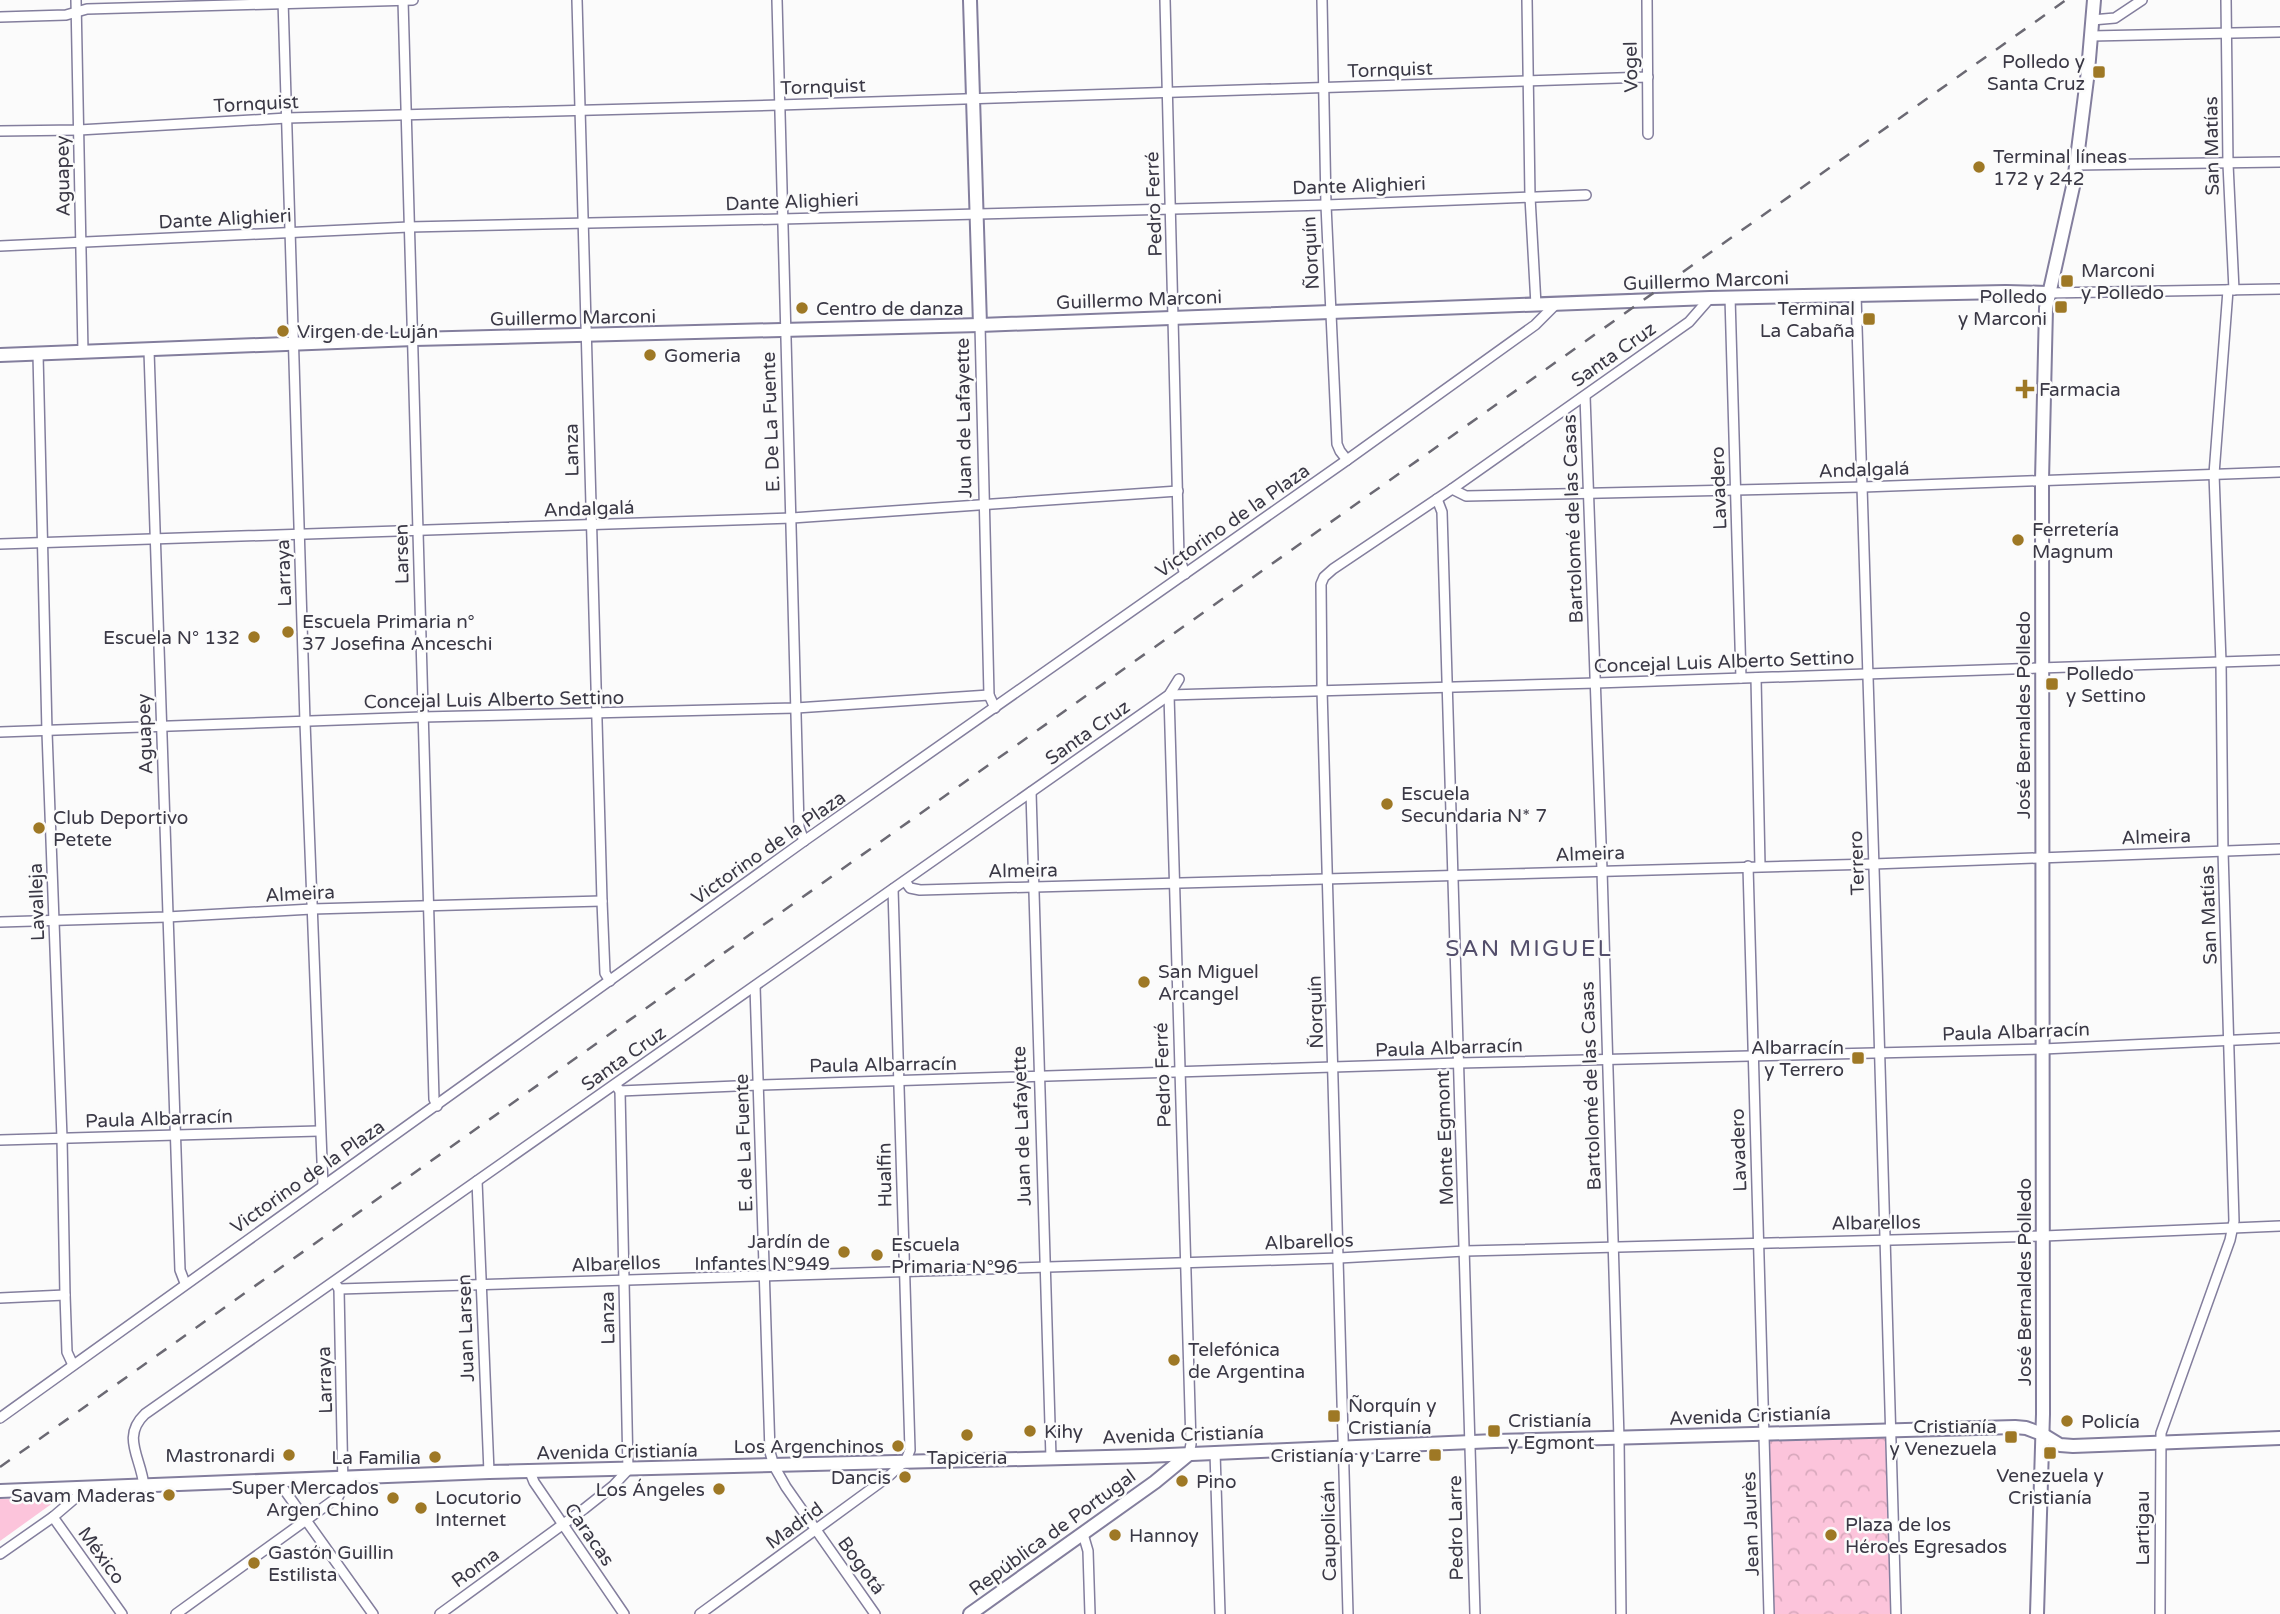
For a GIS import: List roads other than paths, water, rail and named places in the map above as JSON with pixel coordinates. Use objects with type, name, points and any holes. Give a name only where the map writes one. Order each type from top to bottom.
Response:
[{"type":"main road","name":"Juan de Lafayette","points":[[970,0],[980,325]]},
{"type":"main road","name":"José Bernaldes Polledo","points":[[2037,1614],[2044,1237],[2041,858],[2044,669],[2042,480],[2046,308],[2076,166],[2094,0]]},
{"type":"main road","name":"Guillermo Marconi","points":[[0,355],[414,340],[980,325],[1730,297],[2048,293]]},
{"type":"main road","name":"Avenida Cristianía","points":[[0,1491],[489,1472],[1189,1454],[1891,1429],[2015,1427],[2025,1428],[2060,1444],[2073,1446],[2280,1438]]},
{"type":"main road","name":"República de Portugal","points":[[970,1614],[1155,1482],[1189,1454]]},
{"type":"street","name":"Aguapey","points":[[76,0],[83,352]]},
{"type":"street","name":"Larsen","points":[[403,0],[422,717],[434,1099],[437,1106]]},
{"type":"street","points":[[0,17],[65,15],[87,9],[283,1],[413,0]]},
{"type":"street","name":"Lanza","points":[[577,0],[602,901],[605,973],[610,981]]},
{"type":"street","name":"E. De La Fuente","points":[[777,0],[799,827],[804,841]]},
{"type":"street","name":"Pedro Ferré","points":[[1165,0],[1179,557],[1185,574]]},
{"type":"street","name":"Ñorquín","points":[[1322,0],[1326,205],[1338,444],[1347,460]]},
{"type":"street","points":[[1527,0],[1536,305]]},
{"type":"street","name":"Vogel","points":[[1647,0],[1648,134]]},
{"type":"street","points":[[2092,20],[2115,18],[2142,0]]},
{"type":"street","name":"San Matías","points":[[2160,1443],[2164,1423],[2234,1228],[2214,474],[2231,290],[2226,0]]},
{"type":"street","name":"Larraya","points":[[283,1],[305,722],[323,1186]]},
{"type":"street","points":[[2091,36],[2280,32]]},
{"type":"street","name":"Tornquist","points":[[0,131],[79,130],[287,118],[1167,94],[1648,77]]},
{"type":"street","points":[[2076,166],[2280,162]]},
{"type":"street","name":"Dante Alighieri","points":[[0,246],[409,227],[582,225],[1326,205],[1586,195]]},
{"type":"street","name":"Guillermo Marconi","points":[[2048,293],[2280,289]]},
{"type":"street","name":"Terrero","points":[[1856,295],[1896,1614]]},
{"type":"street","name":"Lavadero","points":[[1730,297],[1741,678]]},
{"type":"street","name":"Santa Cruz","points":[[1325,577],[1689,322],[1710,298]]},
{"type":"street","name":"Victorino de la Plaza","points":[[0,1418],[804,841],[1347,460],[1535,325],[1556,304]]},
{"type":"street","name":"Juan de Lafayette","points":[[980,325],[989,695],[996,708]]},
{"type":"street","name":"Aguapey","points":[[149,351],[180,1270],[185,1283]]},
{"type":"street","name":"Lavalleja","points":[[38,354],[65,1295],[67,1352],[73,1365]]},
{"type":"street","name":"Bartolomé de las Casas","points":[[1585,396],[1619,1438],[1621,1614]]},
{"type":"street","name":"Andalgalá","points":[[1452,489],[1466,496],[1863,487],[2280,472]]},
{"type":"street","name":"Andalgalá","points":[[0,544],[792,518],[1178,491]]},
{"type":"street","name":"Monte Egmont","points":[[1437,499],[1442,512],[1470,1442]]},
{"type":"street","name":"Ñorquín","points":[[1325,577],[1320,590],[1322,689],[1343,1447]]},
{"type":"street","name":"Concejal Luis Alberto Settino","points":[[1169,695],[2280,660]]},
{"type":"street","points":[[1756,678],[1760,866]]},
{"type":"street","name":"Santa Cruz","points":[[144,1486],[132,1433],[135,1424],[145,1415],[337,1285],[477,1181],[618,1087],[755,986],[1169,695],[1179,679]]},
{"type":"street","name":"Concejal Luis Alberto Settino","points":[[0,733],[422,717],[796,708],[989,695]]},
{"type":"street","name":"Pedro Ferré","points":[[1169,695],[1191,1444],[1189,1454]]},
{"type":"street","name":"Juan de Lafayette","points":[[1031,792],[1051,1458]]},
{"type":"street","name":"Almeira","points":[[905,881],[910,888],[920,890],[1033,888],[1873,864],[2280,849]]},
{"type":"street","name":"Lavadero","points":[[1748,866],[1764,1433]]},
{"type":"street","name":"Hualfin","points":[[894,889],[910,1450],[906,1460]]},
{"type":"street","name":"Almeira","points":[[0,922],[312,909],[602,901]]},
{"type":"street","name":"E. de La Fuente","points":[[755,986],[770,1452],[774,1466]]},
{"type":"street","name":"Paula Albarracín","points":[[618,1087],[1039,1078],[1460,1063],[2043,1049],[2280,1038]]},
{"type":"street","name":"Lanza","points":[[618,1087],[628,1470]]},
{"type":"street","name":"Paula Albarracín","points":[[0,1140],[319,1131]]},
{"type":"street","name":"Juan Larsen","points":[[477,1181],[489,1472]]},
{"type":"street","name":"Albarellos","points":[[337,1285],[624,1280],[1339,1258],[1465,1251],[2044,1237],[2280,1226]]},
{"type":"street","name":"Larraya","points":[[337,1285],[344,1478]]},
{"type":"street","points":[[0,1298],[65,1295]]},
{"type":"street","name":"Jean Jaurès","points":[[1764,1433],[1769,1614]]},
{"type":"street","name":"Pedro Larre","points":[[1470,1442],[1475,1614]]},
{"type":"street","name":"Lartigau","points":[[2160,1443],[2160,1614]]},
{"type":"street","name":"Caupolicán","points":[[1343,1447],[1348,1614]]},
{"type":"street","points":[[1215,1452],[1220,1614]]},
{"type":"street","name":"Madrid","points":[[700,1614],[816,1531],[906,1460]]},
{"type":"street","name":"Bogotá","points":[[774,1466],[875,1614]]},
{"type":"street","name":"Roma","points":[[440,1614],[613,1486],[628,1470]]},
{"type":"street","name":"Caracas","points":[[530,1472],[562,1525],[624,1614]]},
{"type":"street","points":[[176,1614],[338,1497],[344,1478]]},
{"type":"street","points":[[278,1481],[373,1614]]},
{"type":"street","points":[[0,1554],[53,1517],[86,1489]]},
{"type":"street","name":"México","points":[[53,1517],[122,1614]]},
{"type":"street","points":[[1083,1534],[1088,1551],[1090,1614]]},
{"type":"railway","points":[[0,1467],[2066,0]]},
{"type":"place","name":"Polledo y Santa Cruz","points":[[2099,72]]},
{"type":"place","name":"Terminal líneas 172 y 242","points":[[1979,167]]},
{"type":"place","name":"Marconi y Polledo","points":[[2067,281]]},
{"type":"place","name":"Polledo y Marconi","points":[[2061,307]]},
{"type":"place","name":"Centro de danza","points":[[802,308]]},
{"type":"place","name":"Terminal La Cabaña","points":[[1869,319]]},
{"type":"place","name":"Virgen de Luján","points":[[283,331]]},
{"type":"place","name":"Gomeria","points":[[650,355]]},
{"type":"place","name":"Farmacia","points":[[2025,389]]},
{"type":"place","name":"Ferretería Magnum","points":[[2018,540]]},
{"type":"place","name":"Escuela Primaria n° 37 Josefina Anceschi","points":[[288,632]]},
{"type":"place","name":"Escuela N° 132","points":[[254,637]]},
{"type":"place","name":"Polledo y Settino","points":[[2052,684]]},
{"type":"place","name":"Escuela Secundaria N* 7","points":[[1387,804]]},
{"type":"place","name":"Club Deportivo Petete","points":[[39,828]]},
{"type":"place","name":"San Miguel Arcangel","points":[[1144,982]]},
{"type":"place","name":"Albarracín y Terrero","points":[[1858,1058]]},
{"type":"place","name":"Jardín de Infantes N°949","points":[[844,1252]]},
{"type":"place","name":"Escuela Primaria N°96","points":[[877,1255]]},
{"type":"place","name":"Telefónica de Argentina","points":[[1174,1360]]},
{"type":"place","name":"Ñorquín y Cristianía","points":[[1334,1416]]},
{"type":"place","name":"Policía","points":[[2067,1421]]},
{"type":"place","name":"Kihy","points":[[1030,1431]]},
{"type":"place","name":"Cristianía y Egmont","points":[[1494,1431]]},
{"type":"place","name":"Tapiceria","points":[[967,1435]]},
{"type":"place","name":"Cristianía y Venezuela","points":[[2011,1437]]},
{"type":"place","name":"Los Argenchinos","points":[[898,1446]]},
{"type":"place","name":"Venezuela y Cristianía","points":[[2050,1453]]},
{"type":"place","name":"Mastronardi","points":[[289,1455]]},
{"type":"place","name":"Cristianía y Larre","points":[[1435,1455]]},
{"type":"place","name":"La Familia","points":[[435,1457]]},
{"type":"place","name":"Dancis","points":[[905,1477]]},
{"type":"place","name":"Pino","points":[[1182,1481]]},
{"type":"place","name":"Los Ángeles","points":[[719,1489]]},
{"type":"place","name":"Savam Maderas","points":[[169,1495]]},
{"type":"place","name":"Super Mercados Argen Chino","points":[[393,1498]]},
{"type":"place","name":"Locutorio Internet","points":[[421,1508]]},
{"type":"place","name":"Hannoy","points":[[1115,1535]]},
{"type":"place","name":"Plaza de los Héroes Egresados","points":[[1831,1535]]},
{"type":"place","name":"Gastón Guillin Estilista","points":[[254,1563]]},
{"type":"district","name":"SAN MIGUEL","points":[[1529,948]]}]
